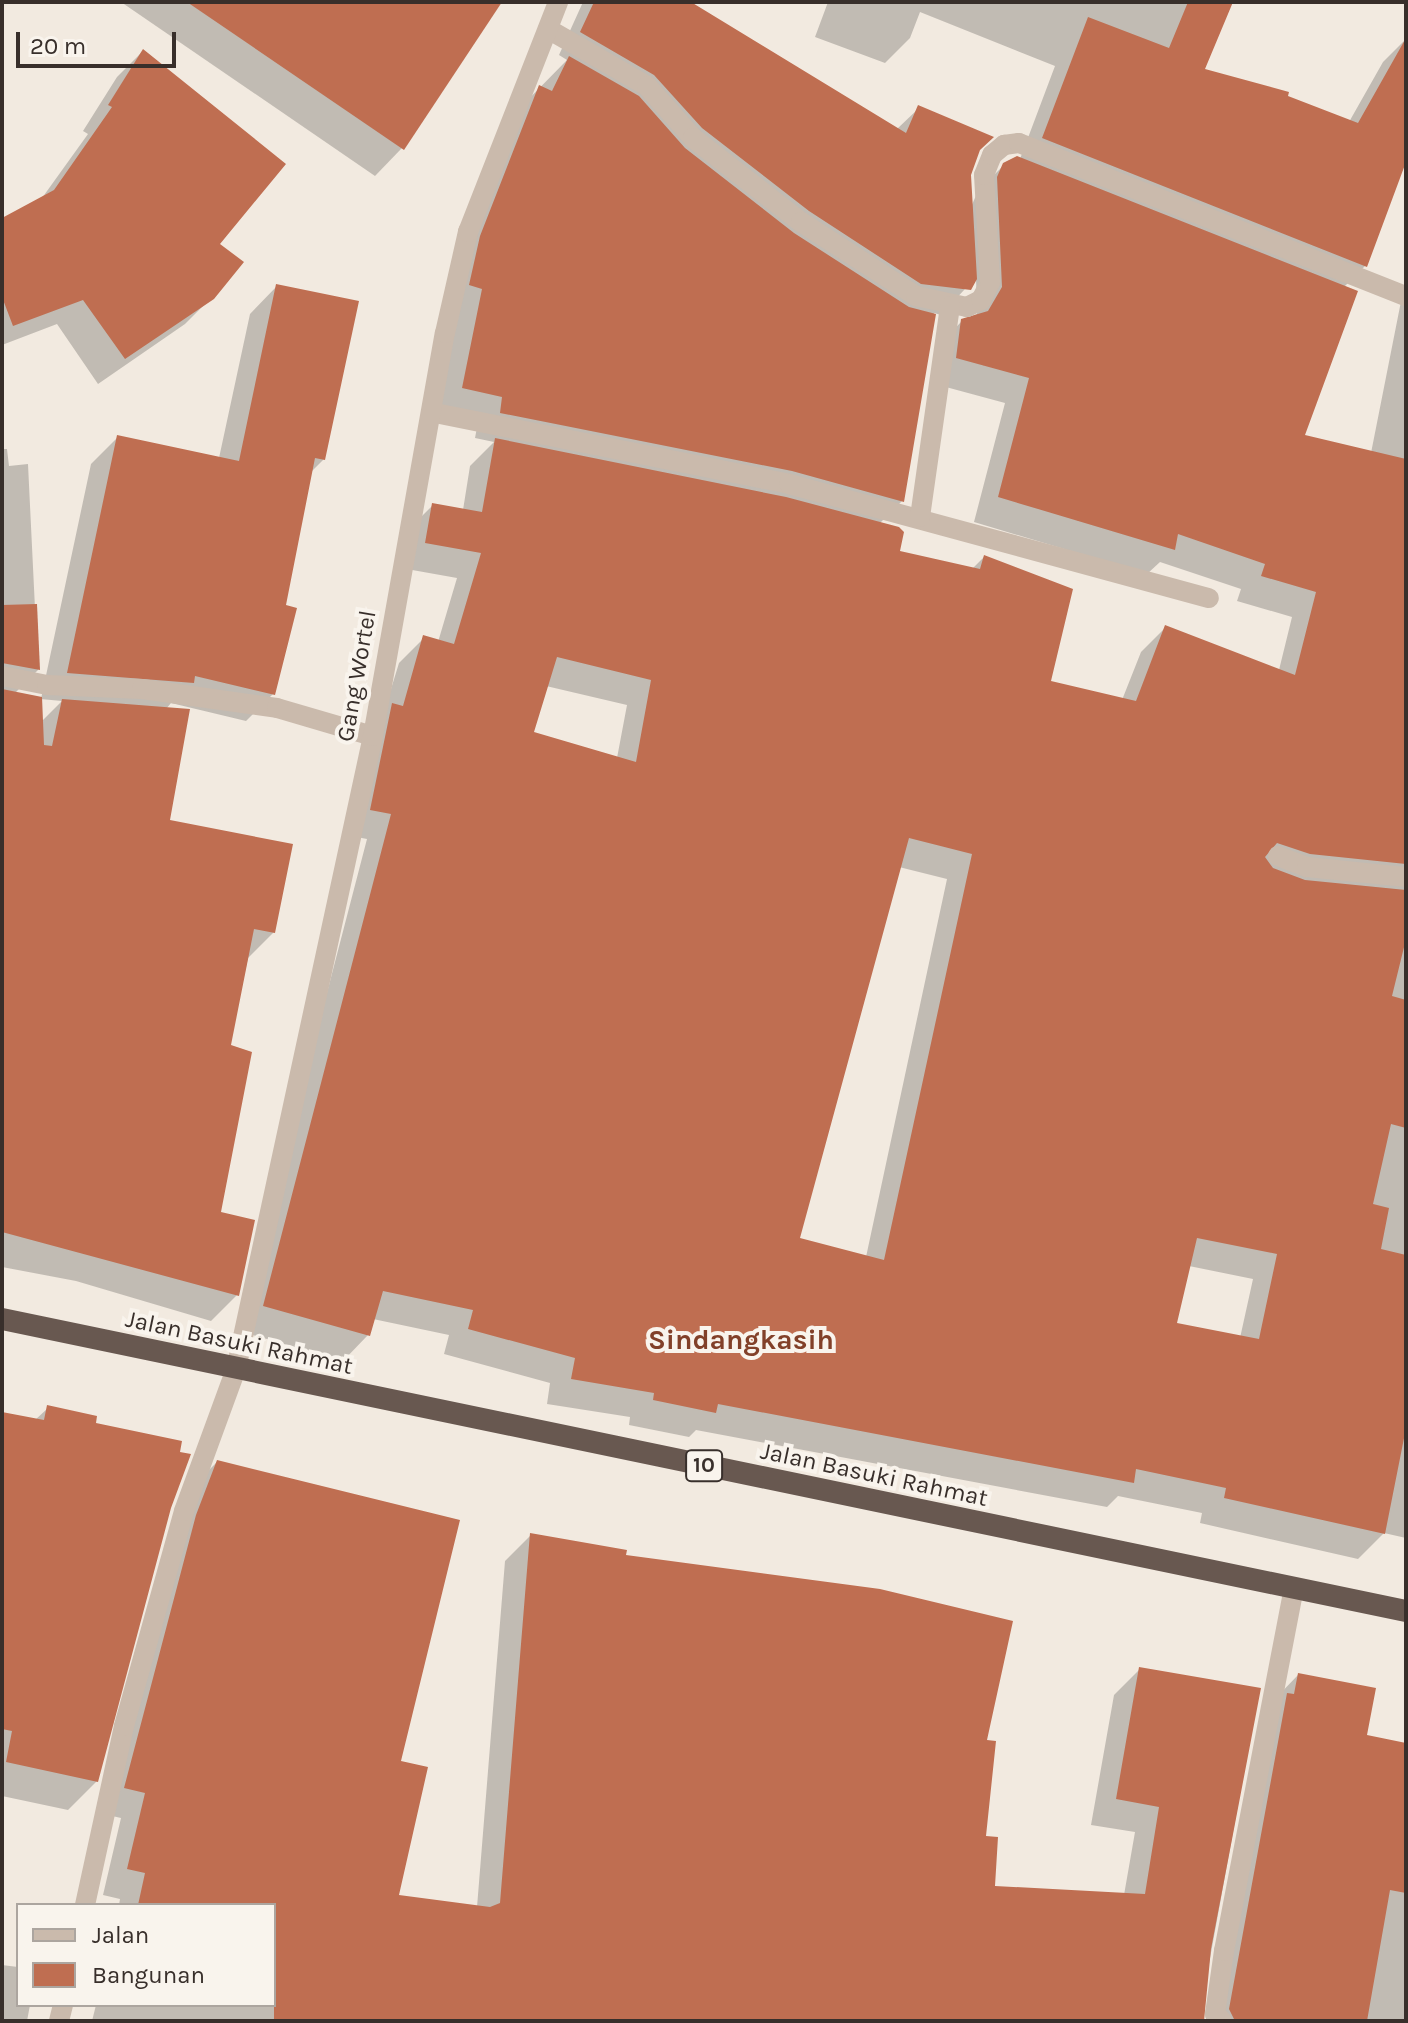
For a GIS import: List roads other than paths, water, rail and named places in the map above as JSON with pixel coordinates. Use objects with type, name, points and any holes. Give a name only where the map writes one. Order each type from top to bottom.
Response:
[{"type":"highway","name":"Jalan Basuki Rahmat","points":[[2,1319],[1406,1611]]},
{"type":"street","name":"Gang Wortel","points":[[85,1903],[124,1726],[179,1526],[236,1369],[373,736],[435,413],[445,333],[468,232],[558,2]]},
{"type":"street","points":[[548,29],[647,86],[693,138],[801,222],[916,296],[950,306],[967,307],[981,300],[990,282],[984,175],[992,155],[1004,145],[1019,143],[1406,296]]},
{"type":"street","points":[[920,517],[950,306]]},
{"type":"street","points":[[435,413],[789,484],[920,517],[1209,598]]},
{"type":"street","points":[[2,676],[47,685],[142,689],[277,708],[373,736]]},
{"type":"street","points":[[1278,856],[1307,867],[1406,877]]},
{"type":"street","points":[[1222,2021],[1215,2014],[1224,1951],[1294,1588]]},
{"type":"district","name":"Sindangkasih","points":[[741,1340]]}]
